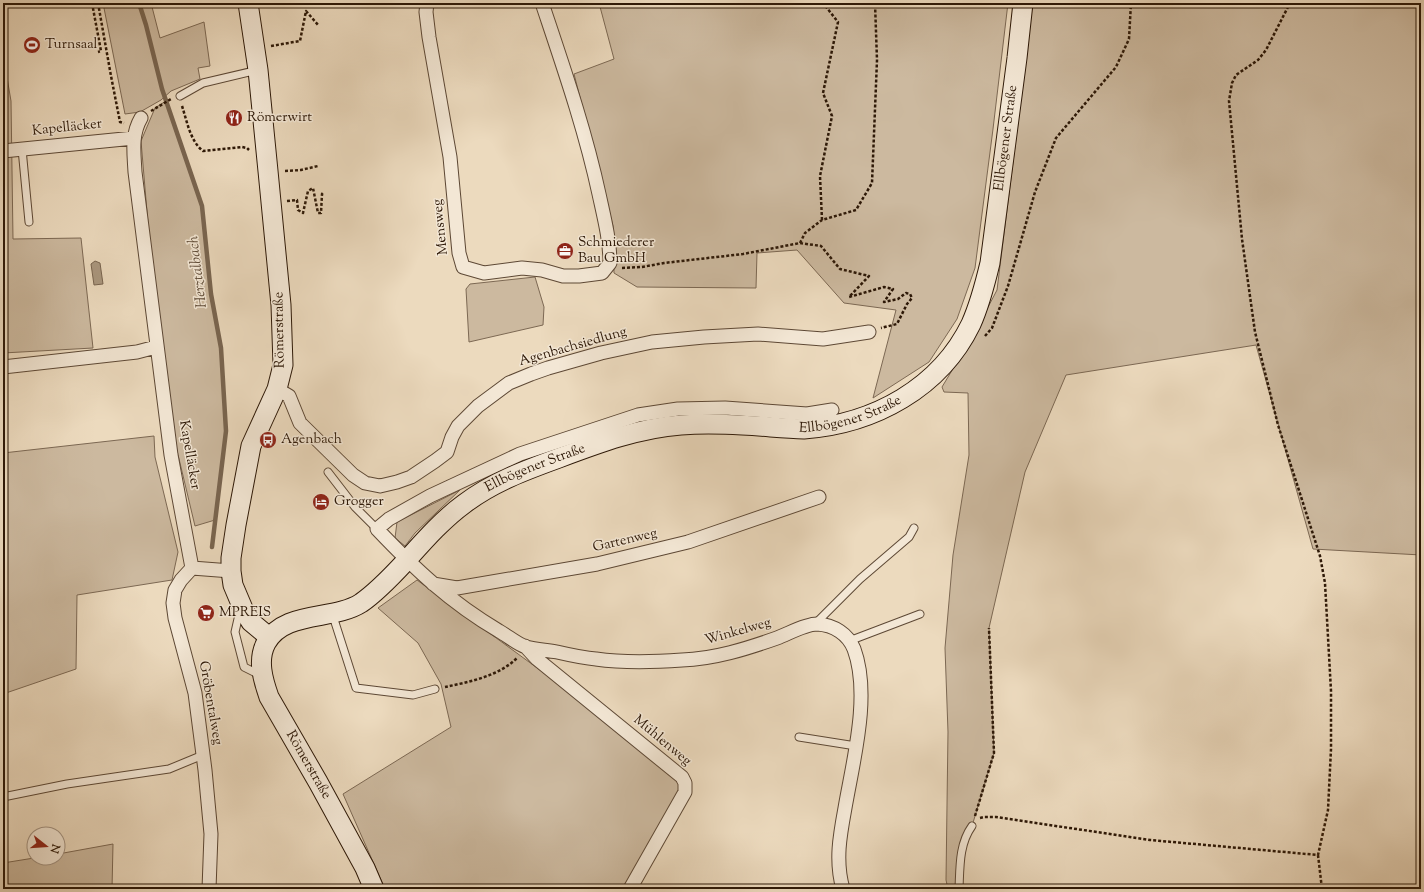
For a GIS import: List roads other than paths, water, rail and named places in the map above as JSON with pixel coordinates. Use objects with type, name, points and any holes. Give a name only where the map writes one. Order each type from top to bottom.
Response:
[{"type":"main road","name":"Römerstraße","points":[[248,3],[258,70],[281,305],[282,365],[277,389],[251,446],[236,526],[231,558],[231,571],[233,585],[241,606],[251,622],[269,637],[262,653],[262,676],[269,697],[325,795],[374,889]]},
{"type":"main road","name":"Ellbögener Straße","points":[[406,560],[449,516],[480,492],[514,474],[585,448],[636,432],[679,425],[715,424],[804,429],[828,426],[861,417],[884,408],[919,388],[931,378],[952,354],[971,324],[987,277],[1016,66],[1023,3]]},
{"type":"main road","points":[[269,637],[274,631],[286,624],[342,611],[361,603],[392,576],[406,560]]},
{"type":"street","name":"Mensweg","points":[[427,3],[426,12],[450,157],[459,253],[463,267],[484,273],[522,268],[542,270],[563,276],[579,276],[602,273],[610,263],[610,245],[594,170],[572,93],[542,3]]},
{"type":"street","name":"Kapelläcker","points":[[3,151],[22,149],[137,128],[134,172],[171,455],[192,568]]},
{"type":"street","name":"Agenbachsiedlung","points":[[277,389],[289,396],[300,423],[353,475],[365,483],[380,486],[411,477],[430,466],[446,452],[455,432],[467,416],[478,406],[509,384],[548,368],[601,353],[652,342],[758,334],[823,339],[869,332]]},
{"type":"street","points":[[3,367],[137,352],[156,347]]},
{"type":"street","points":[[406,560],[377,529],[389,519],[430,496],[520,454],[638,415],[678,409],[725,408],[807,414],[832,410]]},
{"type":"street","name":"Gartenweg","points":[[432,584],[457,588],[597,564],[688,542],[819,497]]},
{"type":"street","name":"Winkelweg","points":[[406,560],[432,584],[468,612],[525,646],[606,660],[690,660],[745,648],[814,624]]},
{"type":"street","points":[[192,568],[231,571]]},
{"type":"street","name":"Gröbentalweg","points":[[192,568],[181,580],[175,590],[173,603],[175,618],[195,693],[203,755],[211,834],[209,889]]},
{"type":"street","points":[[814,624],[837,629],[849,641],[854,650],[860,683],[860,705],[856,746],[839,841],[839,864],[843,889]]},
{"type":"street","name":"Mühlenweg","points":[[525,646],[537,659],[682,777],[685,783],[685,792],[630,889]]},
{"type":"lane","points":[[180,96],[203,83],[258,70]]},
{"type":"lane","points":[[22,149],[29,222]]},
{"type":"lane","points":[[328,472],[355,507],[377,529]]},
{"type":"lane","points":[[814,624],[860,579],[909,537],[914,528]]},
{"type":"lane","points":[[241,606],[234,632],[244,668],[262,676]]},
{"type":"lane","points":[[332,613],[356,688],[413,695],[435,689]]},
{"type":"lane","points":[[849,641],[920,614]]},
{"type":"lane","points":[[799,737],[856,746]]},
{"type":"lane","points":[[3,797],[67,784],[169,769],[203,755]]},
{"type":"lane","points":[[959,889],[961,857],[965,840],[972,826]]},
{"type":"waterway","name":"Herztalbach","points":[[139,3],[162,89],[202,206],[211,294],[221,348],[226,431],[212,547]]},
{"type":"place","name":"Turnsaal","points":[[32,45]]},
{"type":"place","name":"Römerwirt","points":[[234,118]]},
{"type":"place","name":"Schmiederer Bau GmbH","points":[[565,251]]},
{"type":"place","name":"Agenbach","points":[[268,440]]},
{"type":"place","name":"Grogger","points":[[321,502]]},
{"type":"place","name":"MPREIS","points":[[206,613]]}]
